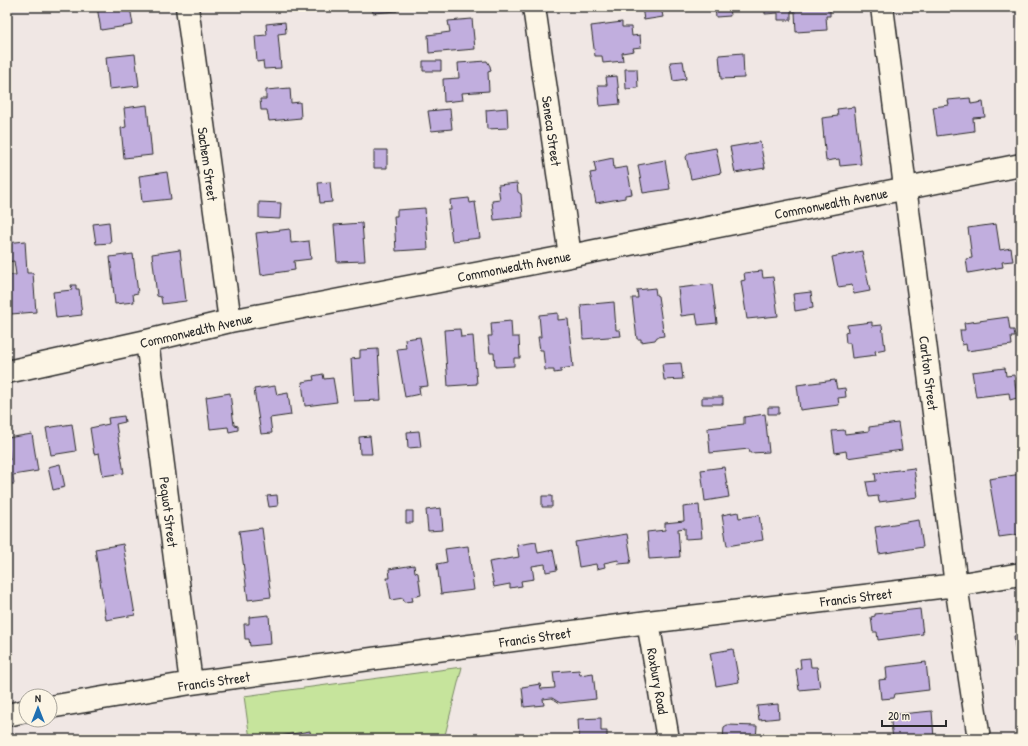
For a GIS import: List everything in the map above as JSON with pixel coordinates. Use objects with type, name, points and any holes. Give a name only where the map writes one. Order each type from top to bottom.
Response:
[{"type":"street","name":"Sachem Street","points":[[187,7],[230,321]]},
{"type":"street","name":"Seneca Street","points":[[534,7],[570,256]]},
{"type":"street","name":"Carlton Street","points":[[882,7],[956,585],[979,739]]},
{"type":"street","name":"Commonwealth Avenue","points":[[7,372],[230,321],[570,256],[1021,166]]},
{"type":"street","name":"Pequot Street","points":[[147,341],[191,683]]},
{"type":"street","name":"Francis Street","points":[[58,706],[191,683],[648,622],[956,585],[1021,574]]},
{"type":"street","name":"Roxbury Road","points":[[648,622],[668,739]]},
{"type":"street","points":[[7,715],[18,713]]},
{"type":"green space","points":[[462,667],[444,739],[250,739],[244,696]]},
{"type":"building","points":[[97,7],[130,7],[133,25],[101,30]]},
{"type":"building","points":[[372,7],[397,7],[397,11],[373,13]]},
{"type":"building","points":[[642,7],[661,7],[663,17],[644,20]]},
{"type":"building","points":[[715,7],[729,7],[730,16],[716,17]]},
{"type":"building","points":[[765,7],[825,7],[825,9],[830,9],[830,16],[826,16],[827,30],[796,32],[795,12],[791,12],[791,20],[778,20],[778,13],[765,14]]},
{"type":"building","points":[[1019,17],[1021,17],[1021,39],[1020,39]]},
{"type":"building","points":[[472,19],[475,49],[429,53],[428,35],[450,32],[448,21]]},
{"type":"building","points":[[285,22],[286,33],[278,34],[281,68],[264,69],[263,61],[257,62],[255,36],[267,35],[266,24]]},
{"type":"building","points":[[622,22],[622,27],[631,27],[632,36],[640,35],[641,47],[633,48],[634,51],[622,53],[623,61],[603,63],[602,56],[595,56],[591,26]]},
{"type":"building","points":[[743,53],[744,78],[721,79],[719,55]]},
{"type":"building","points":[[135,54],[139,86],[109,89],[106,57]]},
{"type":"building","points":[[423,61],[441,61],[441,71],[423,71]]},
{"type":"building","points":[[487,61],[491,71],[488,72],[489,91],[462,93],[463,100],[444,102],[443,79],[459,78],[458,63]]},
{"type":"building","points":[[683,61],[686,79],[673,81],[670,62]]},
{"type":"building","points":[[625,69],[637,69],[638,88],[626,89]]},
{"type":"building","points":[[617,76],[620,104],[600,106],[598,85],[607,85],[606,77]]},
{"type":"building","points":[[290,88],[291,103],[300,102],[301,118],[269,121],[267,110],[261,110],[260,99],[266,99],[266,90]]},
{"type":"building","points":[[970,98],[971,104],[983,102],[985,117],[973,118],[974,131],[937,136],[933,107],[949,105],[948,100]]},
{"type":"building","points":[[147,105],[152,155],[124,158],[121,128],[126,127],[124,108]]},
{"type":"building","points":[[854,107],[861,164],[840,166],[839,159],[826,161],[822,118],[838,116],[837,109]]},
{"type":"building","points":[[507,108],[508,128],[487,129],[486,110]]},
{"type":"building","points":[[450,109],[452,129],[431,131],[428,111]]},
{"type":"building","points":[[760,142],[765,168],[735,173],[730,147]]},
{"type":"building","points":[[716,148],[721,173],[691,179],[686,157],[689,153]]},
{"type":"building","points":[[374,150],[387,150],[387,168],[374,168]]},
{"type":"building","points":[[613,158],[614,169],[627,167],[632,194],[625,195],[625,198],[596,203],[590,173],[596,172],[594,162]]},
{"type":"building","points":[[665,160],[670,189],[643,193],[638,165]]},
{"type":"building","points":[[167,172],[171,199],[142,202],[139,176]]},
{"type":"building","points":[[330,182],[332,202],[320,203],[318,183]]},
{"type":"building","points":[[517,183],[518,192],[521,194],[523,217],[494,220],[492,201],[500,200],[498,185]]},
{"type":"building","points":[[469,198],[470,203],[475,202],[480,238],[452,241],[448,210],[451,210],[450,200]]},
{"type":"building","points":[[259,202],[281,203],[280,219],[259,218]]},
{"type":"building","points":[[425,208],[428,249],[396,251],[394,216],[397,216],[397,210]]},
{"type":"building","points":[[109,222],[111,243],[96,244],[93,224]]},
{"type":"building","points":[[362,223],[365,261],[337,262],[334,225]]},
{"type":"building","points":[[996,224],[1000,250],[1011,248],[1013,261],[1002,262],[1003,267],[968,273],[966,259],[972,258],[968,228]]},
{"type":"building","points":[[290,229],[291,243],[309,241],[311,259],[294,261],[295,270],[261,275],[256,233]]},
{"type":"building","points":[[25,241],[27,273],[33,273],[36,312],[11,314],[8,275],[16,275],[14,261],[7,262],[7,243]]},
{"type":"building","points":[[180,250],[186,301],[162,304],[161,297],[157,296],[152,254]]},
{"type":"building","points":[[862,251],[870,291],[854,294],[852,285],[838,287],[832,257]]},
{"type":"building","points":[[133,254],[138,293],[133,294],[134,302],[115,304],[110,257]]},
{"type":"building","points":[[762,271],[763,278],[773,277],[778,316],[747,319],[741,281],[745,280],[744,273]]},
{"type":"building","points":[[712,284],[717,323],[698,325],[696,314],[681,316],[678,288]]},
{"type":"building","points":[[71,285],[76,285],[76,289],[79,289],[82,315],[56,318],[53,292],[72,290]]},
{"type":"building","points":[[655,288],[656,295],[658,296],[664,336],[657,337],[655,340],[641,342],[641,339],[637,339],[632,298],[638,298],[637,290]]},
{"type":"building","points":[[811,292],[813,308],[795,311],[793,294]]},
{"type":"building","points":[[614,302],[616,330],[620,330],[621,336],[583,339],[581,305]]},
{"type":"building","points":[[558,313],[558,320],[568,319],[573,367],[561,369],[561,372],[554,373],[554,370],[545,370],[543,350],[540,350],[538,337],[541,337],[539,315]]},
{"type":"building","points":[[1008,317],[1010,330],[1014,330],[1015,337],[1011,337],[1012,345],[967,351],[966,344],[962,345],[960,330],[965,330],[964,323]]},
{"type":"building","points":[[511,321],[512,337],[519,337],[520,358],[514,358],[514,366],[495,367],[494,353],[490,353],[488,336],[492,336],[491,323]]},
{"type":"building","points":[[872,322],[872,326],[882,325],[885,349],[875,351],[876,355],[852,358],[850,343],[846,343],[845,333],[848,332],[847,325]]},
{"type":"building","points":[[460,329],[461,337],[473,336],[477,384],[448,386],[444,330]]},
{"type":"building","points":[[420,337],[428,386],[419,387],[420,394],[405,397],[397,349],[406,348],[405,339]]},
{"type":"building","points":[[378,349],[381,400],[354,401],[351,359],[360,358],[360,350]]},
{"type":"building","points":[[681,363],[683,379],[664,380],[662,364]]},
{"type":"building","points":[[1005,368],[1006,376],[1014,375],[1017,398],[1010,400],[1009,393],[976,397],[972,372]]},
{"type":"building","points":[[323,374],[324,379],[333,378],[337,402],[305,406],[302,382],[314,380],[313,376]]},
{"type":"building","points":[[835,380],[837,389],[845,388],[846,397],[838,398],[839,405],[800,410],[797,385]]},
{"type":"building","points":[[275,386],[277,395],[288,393],[291,415],[270,418],[272,433],[261,434],[254,389]]},
{"type":"building","points":[[230,393],[234,425],[238,426],[238,430],[229,432],[228,427],[210,429],[206,397]]},
{"type":"building","points":[[702,397],[723,397],[723,404],[702,404]]},
{"type":"building","points":[[768,407],[779,407],[779,414],[768,414]]},
{"type":"building","points":[[765,414],[769,452],[750,453],[749,449],[710,453],[708,428],[744,424],[744,417]]},
{"type":"building","points":[[124,416],[125,422],[116,424],[124,473],[103,476],[99,453],[94,454],[90,428],[109,424],[108,418]]},
{"type":"building","points":[[898,423],[902,450],[847,458],[846,451],[835,453],[832,431],[844,430],[845,434],[869,431],[869,427]]},
{"type":"building","points":[[72,424],[76,451],[51,455],[46,428]]},
{"type":"building","points":[[419,431],[421,447],[408,448],[407,432]]},
{"type":"building","points":[[32,434],[38,471],[13,475],[14,484],[8,484],[7,460],[10,460],[7,438]]},
{"type":"building","points":[[370,436],[372,454],[360,454],[359,437]]},
{"type":"building","points":[[60,464],[65,487],[53,490],[48,467]]},
{"type":"building","points":[[724,467],[729,497],[705,501],[701,470]]},
{"type":"building","points":[[914,468],[918,497],[879,502],[878,496],[869,497],[866,482],[876,481],[875,473]]},
{"type":"building","points":[[1021,474],[1021,534],[999,537],[989,479]]},
{"type":"building","points":[[277,495],[278,506],[269,507],[267,496]]},
{"type":"building","points":[[542,496],[552,496],[552,507],[542,507]]},
{"type":"building","points":[[699,505],[702,538],[685,539],[685,528],[678,529],[680,557],[649,559],[647,532],[665,530],[665,523],[684,521],[683,507]]},
{"type":"building","points":[[441,508],[443,530],[428,531],[426,510]]},
{"type":"building","points":[[406,511],[413,511],[413,523],[406,523]]},
{"type":"building","points":[[738,512],[739,518],[759,515],[763,540],[727,546],[722,515]]},
{"type":"building","points":[[919,520],[923,547],[879,554],[875,527]]},
{"type":"building","points":[[262,528],[271,597],[248,600],[239,531]]},
{"type":"building","points":[[627,534],[631,558],[630,563],[619,564],[618,560],[604,563],[605,567],[597,569],[596,564],[579,567],[575,542]]},
{"type":"building","points":[[536,542],[538,553],[553,550],[557,570],[546,572],[545,564],[532,566],[534,579],[521,581],[522,586],[510,588],[510,584],[494,587],[489,562],[519,557],[517,545]]},
{"type":"building","points":[[123,544],[135,615],[106,620],[95,549]]},
{"type":"building","points":[[468,546],[474,590],[441,594],[437,564],[447,562],[445,549]]},
{"type":"building","points":[[414,565],[415,572],[418,573],[421,595],[412,597],[413,601],[404,602],[403,598],[391,600],[387,578],[390,578],[389,569]]},
{"type":"building","points":[[920,609],[923,634],[878,640],[877,632],[873,632],[871,617],[875,616],[875,614]]},
{"type":"building","points":[[269,615],[271,644],[250,646],[249,639],[245,639],[244,624],[249,624],[249,617]]},
{"type":"building","points":[[1021,635],[1021,664],[1017,664],[1014,636]]},
{"type":"building","points":[[733,649],[739,682],[716,686],[710,653]]},
{"type":"building","points":[[810,658],[811,667],[817,667],[820,688],[799,690],[796,669],[801,668],[800,659]]},
{"type":"building","points":[[926,662],[929,690],[895,694],[894,698],[881,699],[879,680],[887,679],[886,667]]},
{"type":"building","points":[[579,670],[580,675],[593,673],[596,699],[560,703],[552,698],[543,699],[544,705],[524,707],[522,687],[540,684],[541,689],[555,688],[553,672]]},
{"type":"building","points":[[778,704],[779,718],[759,720],[757,706]]},
{"type":"building","points":[[932,711],[934,738],[893,739],[890,715]]},
{"type":"building","points":[[601,718],[601,731],[607,731],[607,739],[579,739],[578,719]]},
{"type":"building","points":[[727,725],[757,726],[756,739],[723,739],[724,727]]},
{"type":"building","points":[[310,731],[311,739],[274,739],[273,737]]}]
